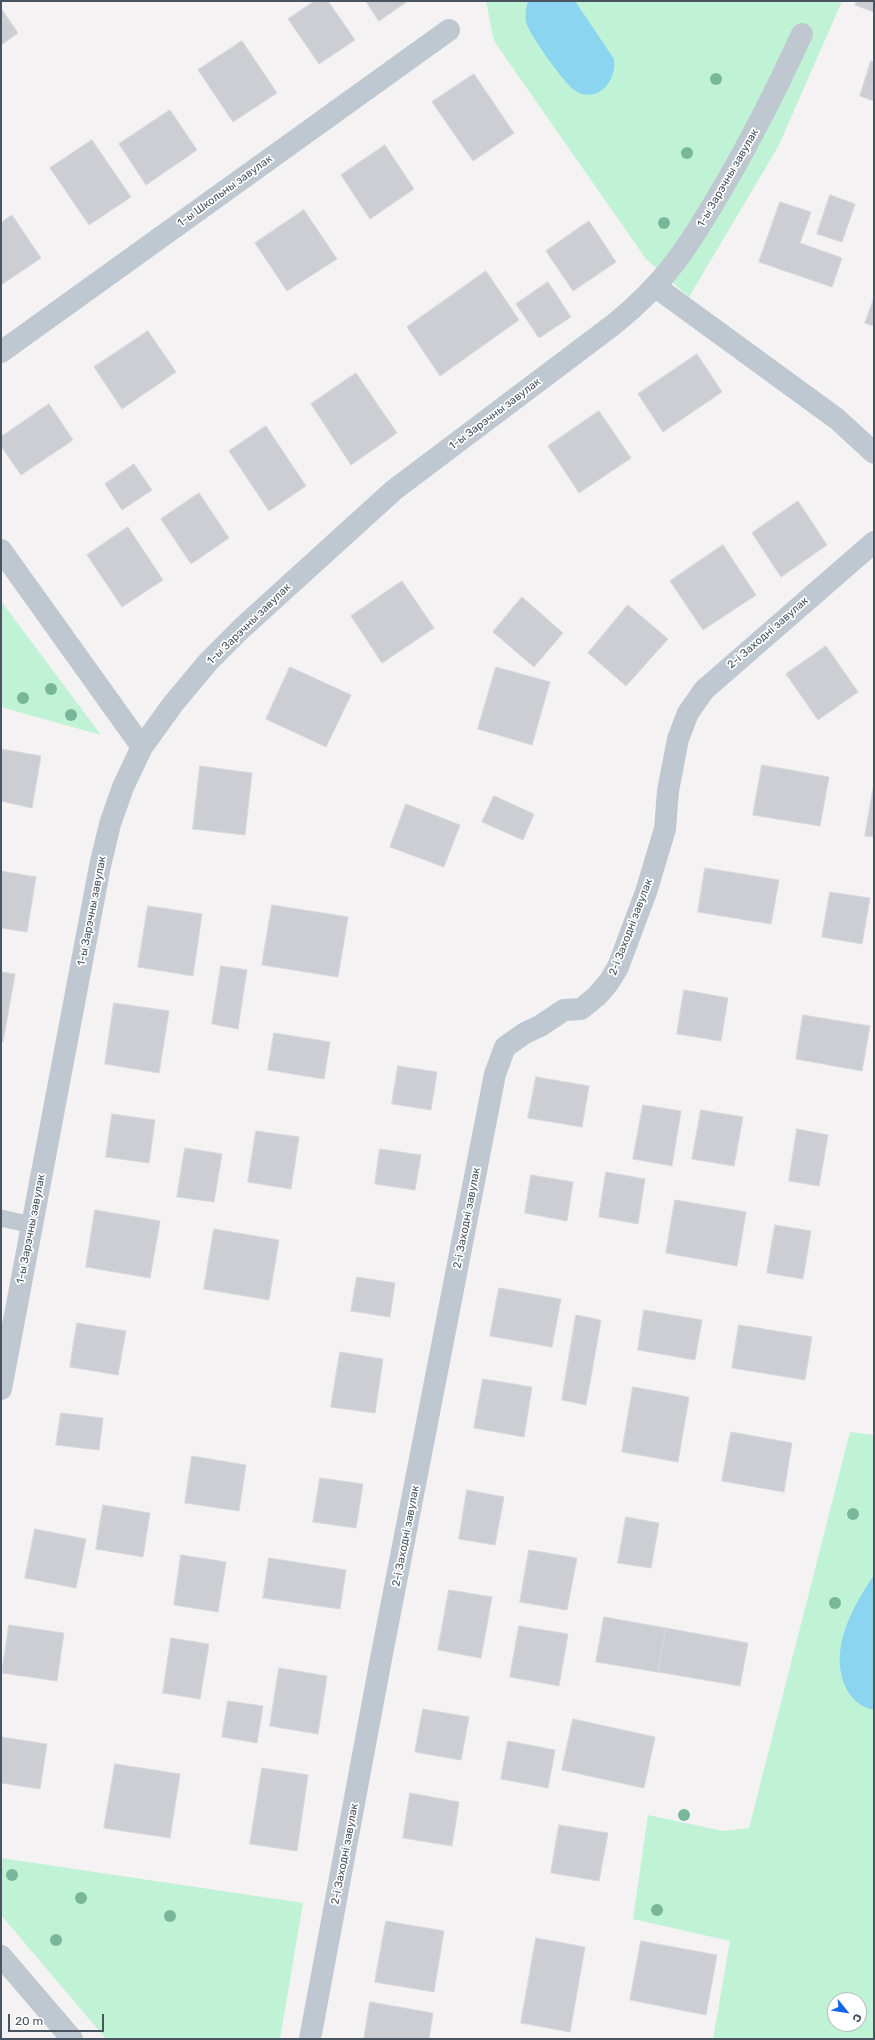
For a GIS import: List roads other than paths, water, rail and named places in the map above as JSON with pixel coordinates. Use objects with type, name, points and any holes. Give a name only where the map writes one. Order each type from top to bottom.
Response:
[{"type":"street","name":"1-ы Школьны завулак","points":[[1,352],[449,30]]},
{"type":"street","name":"1-ы Зарэчны завулак","points":[[1,1389],[100,866],[110,824],[123,786],[142,747],[173,704],[208,662],[242,628],[394,490],[613,325],[637,306],[656,287],[688,246],[749,142],[802,34]]},
{"type":"street","points":[[656,287],[837,419],[874,453]]},
{"type":"street","name":"2-і Заходні завулак","points":[[310,2039],[380,1664],[495,1074],[505,1047],[525,1033],[540,1026],[564,1010],[581,1009],[601,992],[618,967],[646,892],[665,829],[668,791],[678,739],[688,713],[704,690],[723,671],[874,542]]},
{"type":"street","points":[[1,550],[142,747]]},
{"type":"street","points":[[1,1956],[72,2039]]},
{"type":"lane","points":[[1,1218],[32,1224]]},
{"type":"water","points":[[528,1],[575,1],[614,59],[612,76],[604,89],[598,93],[590,95],[582,94],[569,86],[540,47],[526,22],[526,8]]},
{"type":"water","points":[[874,1575],[874,1710],[860,1705],[847,1691],[841,1671],[840,1657],[842,1642],[851,1614]]}]
